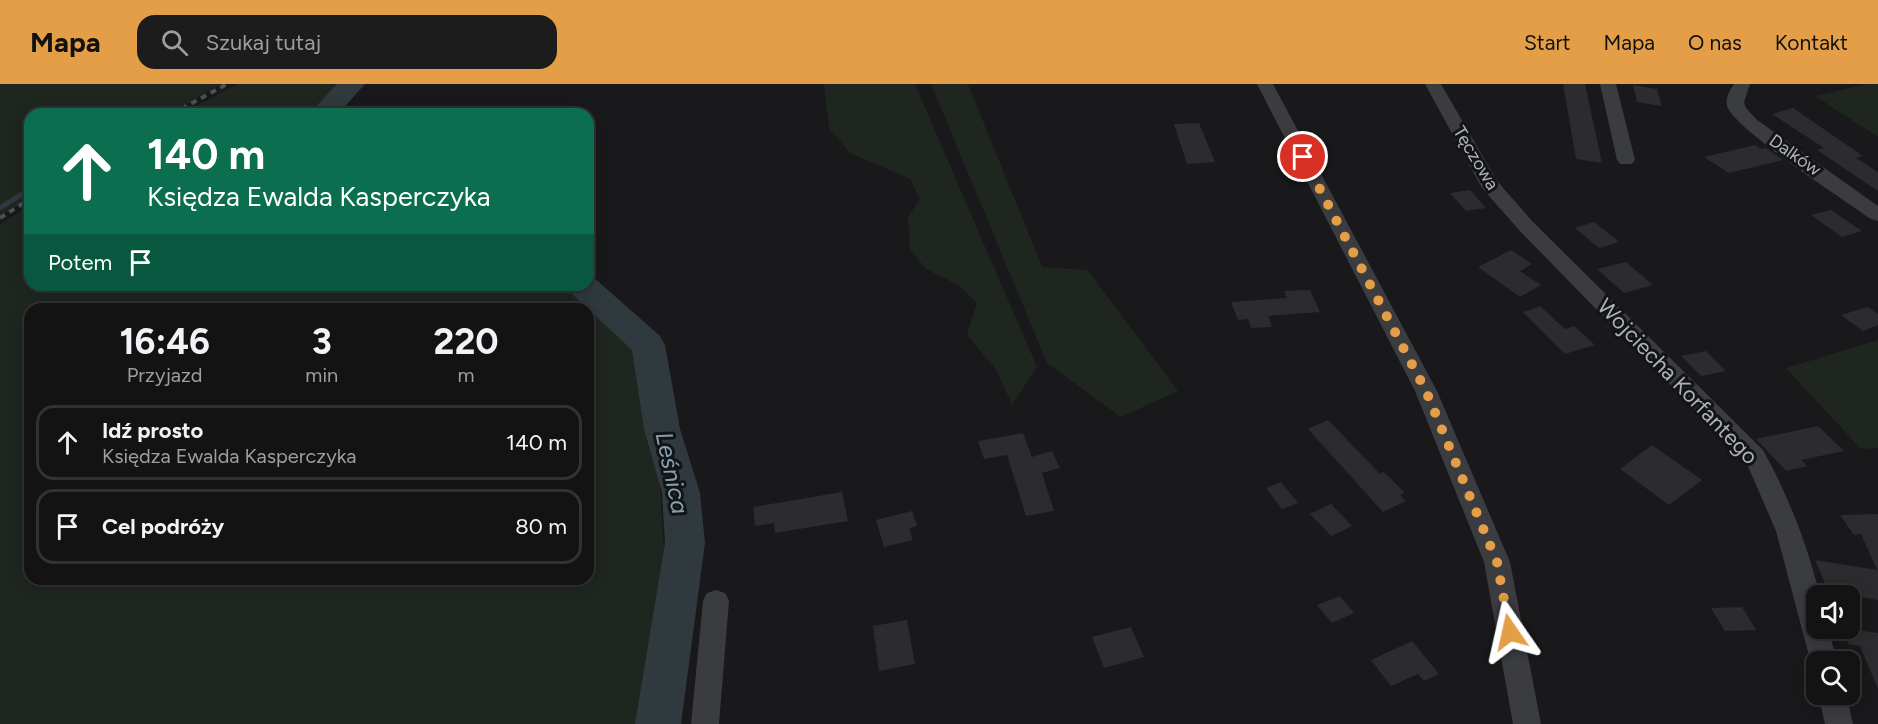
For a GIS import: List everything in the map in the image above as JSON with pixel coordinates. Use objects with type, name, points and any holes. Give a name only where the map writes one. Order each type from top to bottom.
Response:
[{"type":"street","points":[[1265,84],[1379,296],[1426,391],[1497,562],[1527,724]]},
{"type":"street","name":"Tęczowa","points":[[1433,84],[1489,184],[1527,226]]},
{"type":"street","points":[[1608,84],[1626,160]]},
{"type":"street","name":"Dalków","points":[[1742,84],[1734,100],[1736,108],[1751,124],[1878,214]]},
{"type":"street","name":"Wojciecha Korfantego","points":[[1527,226],[1755,457],[1773,486],[1786,522],[1820,651]]},
{"type":"street","points":[[705,724],[716,601]]},
{"type":"street","points":[[1835,705],[1839,724]]},
{"type":"shaded area","points":[[0,84],[220,84],[180,108],[24,108],[24,202],[0,216]]},
{"type":"shaded area","points":[[238,84],[341,84],[318,108],[192,108]]},
{"type":"shaded area","points":[[824,84],[915,84],[1037,367],[1012,405],[997,371],[967,335],[977,303],[960,286],[926,269],[910,249],[908,217],[920,199],[910,179],[850,153],[829,128]]},
{"type":"shaded area","points":[[931,84],[968,84],[1042,267],[1087,270],[1178,391],[1121,417],[1047,363]]},
{"type":"shaded area","points":[[1867,84],[1878,84],[1878,137],[1815,96]]},
{"type":"shaded area","points":[[24,209],[24,291],[572,291],[586,303],[24,303],[24,585],[594,585],[594,310],[637,348],[659,472],[665,568],[646,724],[0,724],[0,224]]},
{"type":"shaded area","points":[[1878,340],[1878,448],[1861,449],[1786,368]]},
{"type":"building","points":[[1563,84],[1585,84],[1602,163],[1576,159]]},
{"type":"building","points":[[1633,85],[1657,89],[1662,106],[1637,102]]},
{"type":"building","points":[[1793,108],[1863,156],[1856,158],[1878,172],[1878,191],[1817,150],[1824,148],[1772,114]]},
{"type":"building","points":[[1199,123],[1215,162],[1187,164],[1174,124]]},
{"type":"building","points":[[1755,145],[1761,149],[1766,148],[1783,160],[1729,173],[1704,157]]},
{"type":"building","points":[[1470,190],[1486,208],[1466,211],[1450,193]]},
{"type":"building","points":[[1831,210],[1862,231],[1842,237],[1811,215]]},
{"type":"building","points":[[1594,222],[1619,242],[1599,248],[1575,228]]},
{"type":"building","points":[[1511,250],[1532,264],[1520,271],[1541,285],[1520,297],[1478,267]]},
{"type":"building","points":[[1626,262],[1653,285],[1624,293],[1597,269]]},
{"type":"building","points":[[1310,290],[1320,312],[1268,316],[1272,327],[1251,328],[1248,319],[1238,320],[1231,302],[1287,298],[1284,291]]},
{"type":"building","points":[[1540,306],[1565,329],[1574,326],[1595,345],[1565,354],[1523,312]]},
{"type":"building","points":[[1868,307],[1878,314],[1878,325],[1863,331],[1841,315]]},
{"type":"building","points":[[1706,351],[1726,371],[1701,376],[1681,356]]},
{"type":"building","points":[[1328,420],[1380,474],[1383,472],[1387,475],[1405,493],[1400,495],[1406,501],[1383,512],[1308,429]]},
{"type":"building","points":[[1818,426],[1844,451],[1801,460],[1807,466],[1786,471],[1756,439]]},
{"type":"building","points":[[1023,433],[1032,457],[1052,451],[1060,468],[1042,473],[1054,511],[1026,516],[1007,455],[984,459],[978,441]]},
{"type":"building","points":[[1652,445],[1702,480],[1669,505],[1620,469]]},
{"type":"building","points":[[1281,482],[1298,503],[1282,509],[1266,488]]},
{"type":"building","points":[[842,492],[848,521],[775,533],[774,523],[755,526],[753,507]]},
{"type":"building","points":[[1331,504],[1352,526],[1331,536],[1310,514]]},
{"type":"building","points":[[912,511],[917,526],[909,528],[913,540],[884,547],[876,520]]},
{"type":"building","points":[[1878,514],[1878,600],[1860,597],[1860,585],[1826,585],[1815,560],[1877,570],[1861,534],[1854,535],[1840,515]]},
{"type":"building","points":[[1340,596],[1354,613],[1332,623],[1317,605]]},
{"type":"building","points":[[1742,607],[1756,630],[1725,631],[1711,608]]},
{"type":"building","points":[[907,620],[915,664],[879,671],[873,626]]},
{"type":"building","points":[[1131,627],[1144,657],[1104,668],[1092,637]]},
{"type":"building","points":[[1860,630],[1878,633],[1878,689],[1860,646],[1848,644],[1846,639],[1860,639]]},
{"type":"building","points":[[1412,641],[1439,674],[1424,681],[1418,674],[1391,686],[1371,660]]},
{"type":"waterway","name":"Leśnica","points":[[329,108],[352,84]]},
{"type":"waterway","points":[[0,208],[24,193]]},
{"type":"waterway","name":"Leśnica","points":[[589,291],[648,345],[662,429],[681,493],[685,543],[658,724]]},
{"type":"railway","points":[[183,108],[227,84]]},
{"type":"railway","points":[[0,218],[24,203]]},
{"type":"route","points":[[1303,157],[1379,296],[1426,391],[1497,562],[1510,632]]}]
